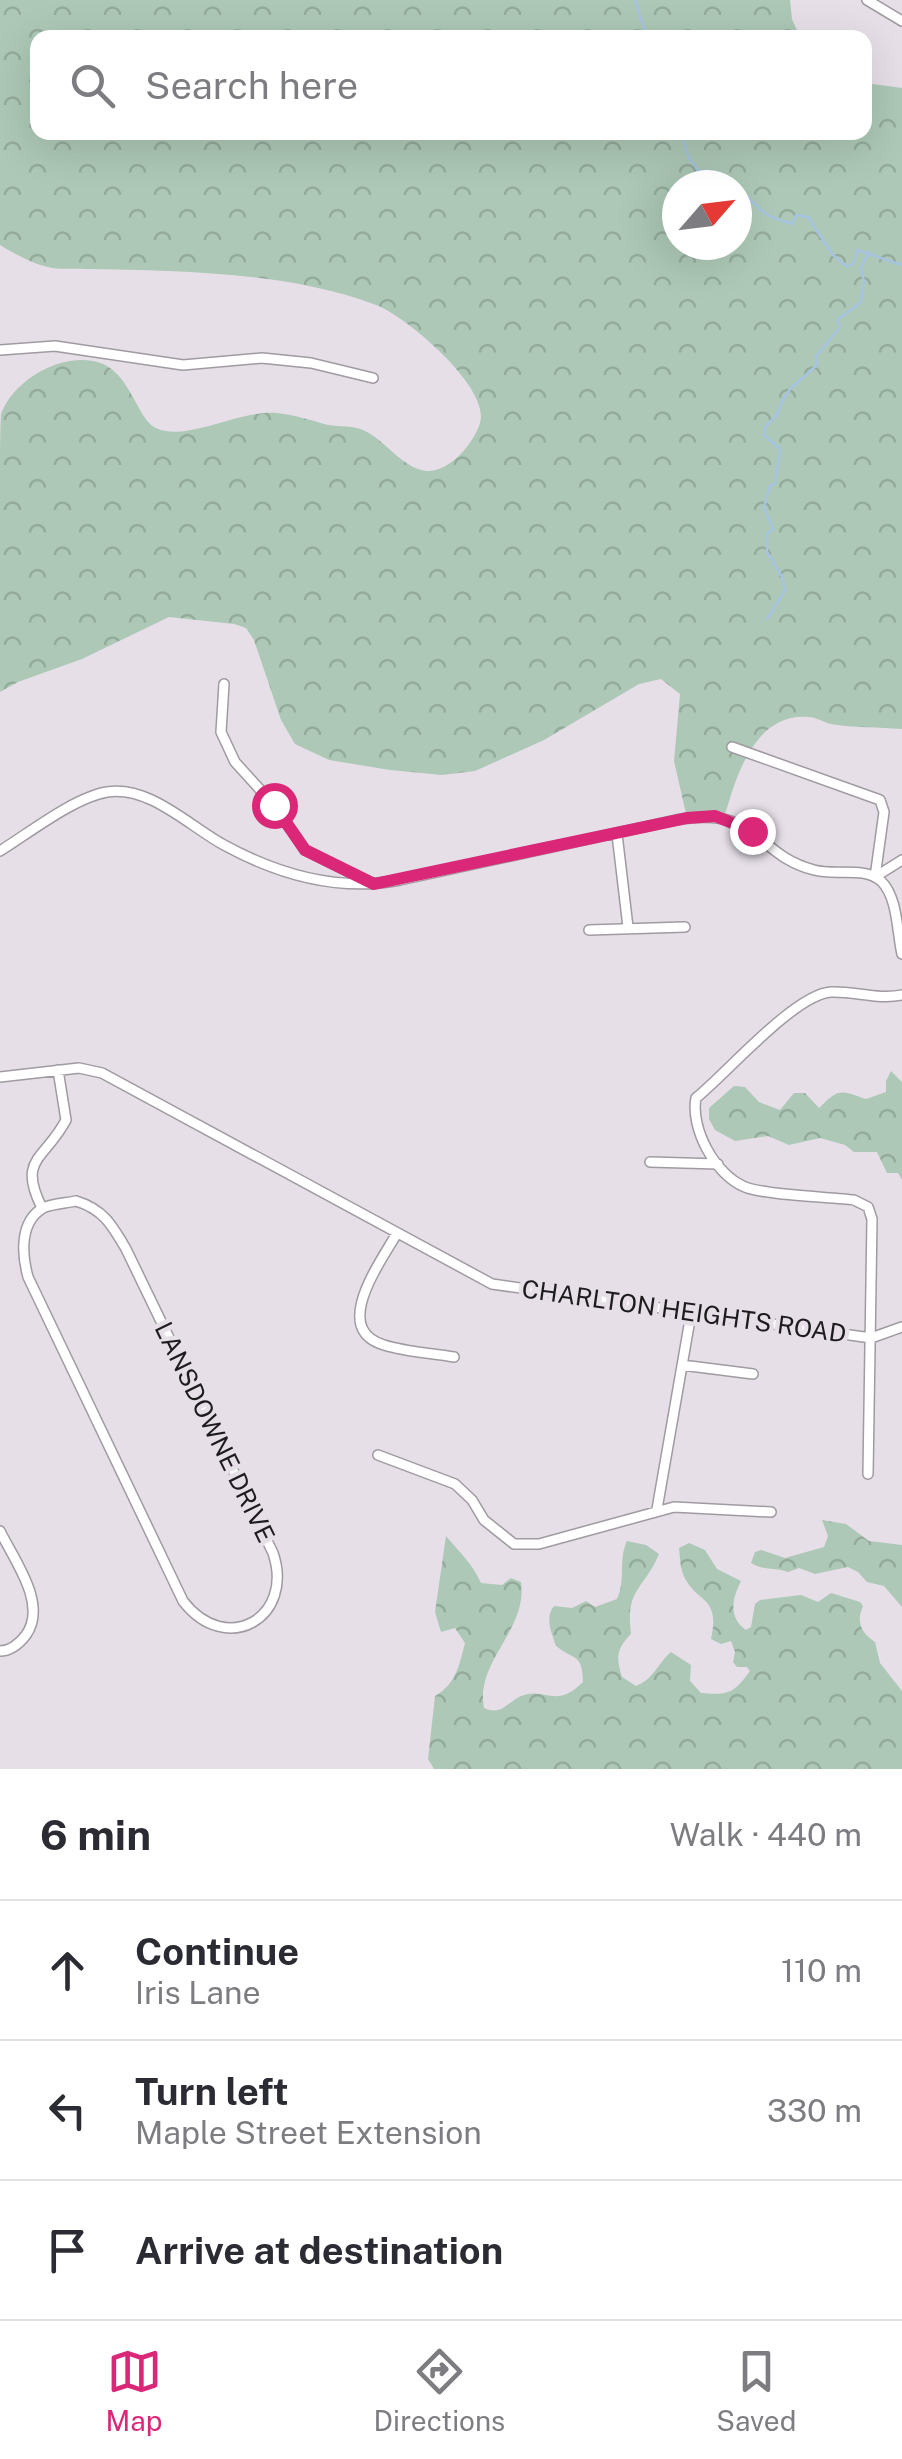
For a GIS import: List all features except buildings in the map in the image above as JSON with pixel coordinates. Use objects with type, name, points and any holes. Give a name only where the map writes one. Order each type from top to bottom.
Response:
[{"type":"street","points":[[868,0],[902,21]]},
{"type":"street","points":[[0,350],[56,346],[183,365],[262,358],[312,362],[373,378]]},
{"type":"street","points":[[224,684],[222,732],[235,762],[274,805],[305,850],[374,884]]},
{"type":"street","points":[[732,746],[880,800],[884,812],[875,877]]},
{"type":"street","points":[[0,851],[102,792],[130,792],[151,800],[224,845],[275,869],[342,885],[374,884],[676,820],[715,816],[744,826],[808,869],[875,877],[884,883],[902,954]]},
{"type":"street","points":[[617,834],[628,927]]},
{"type":"street","points":[[875,877],[902,860]]},
{"type":"street","points":[[589,930],[685,927]]},
{"type":"street","name":"CHARLTON HEIGHTS ROAD","points":[[0,1077],[79,1068],[102,1073],[492,1284],[871,1338],[872,1219],[868,1207],[854,1200],[746,1188],[708,1152],[692,1116],[696,1098],[776,1024],[828,992],[902,995]]},
{"type":"street","name":"LANSDOWNE DRIVE","points":[[42,1208],[30,1172],[66,1120],[58,1070]]},
{"type":"street","points":[[650,1162],[718,1164]]},
{"type":"street","name":"LANSDOWNE DRIVE","points":[[76,1202],[94,1207],[110,1220],[126,1249],[280,1573],[278,1592],[268,1610],[250,1624],[228,1630],[211,1626],[195,1616],[183,1601],[28,1278],[23,1243],[28,1226],[42,1208],[76,1202]]},
{"type":"street","points":[[396,1232],[361,1301],[362,1331],[385,1346],[454,1356]]},
{"type":"street","points":[[657,1509],[691,1314]]},
{"type":"street","points":[[868,1474],[871,1338],[902,1327]]},
{"type":"street","points":[[682,1365],[754,1374]]},
{"type":"street","points":[[378,1454],[456,1484],[484,1520],[514,1544],[540,1544],[674,1506],[771,1512]]},
{"type":"street","points":[[0,1531],[32,1598],[35,1614],[22,1641],[0,1652]]},
{"type":"green space","points":[[0,0],[790,0],[797,30],[30,30],[30,140],[872,140],[872,84],[902,88],[902,729],[831,724],[811,717],[774,725],[750,751],[724,818],[687,818],[674,761],[680,694],[661,679],[639,684],[544,740],[475,771],[442,775],[329,760],[295,744],[281,720],[254,640],[246,628],[234,624],[169,617],[82,659],[0,692],[1,414],[16,391],[39,372],[80,360],[106,365],[124,383],[150,424],[158,429],[185,431],[263,413],[284,414],[360,429],[402,460],[427,471],[444,467],[460,455],[480,423],[480,408],[460,373],[425,338],[376,305],[300,284],[247,276],[52,268],[0,245]]},
{"type":"green space","points":[[891,1071],[902,1082],[902,1180],[898,1173],[887,1173],[877,1152],[854,1152],[845,1145],[820,1138],[789,1145],[768,1136],[735,1141],[715,1130],[709,1119],[709,1108],[734,1086],[745,1087],[759,1102],[780,1110],[794,1093],[805,1093],[819,1108],[840,1093],[866,1099],[886,1092]]},
{"type":"green space","points":[[822,1520],[846,1524],[869,1541],[902,1545],[902,1607],[884,1586],[867,1582],[848,1567],[815,1574],[799,1568],[788,1572],[751,1563],[755,1552],[761,1550],[785,1558],[824,1547],[828,1536]]},
{"type":"green space","points":[[446,1536],[481,1583],[502,1585],[511,1578],[521,1582],[517,1615],[487,1675],[484,1708],[500,1710],[530,1694],[565,1695],[583,1682],[579,1662],[556,1646],[550,1615],[554,1606],[572,1608],[586,1601],[595,1607],[617,1599],[627,1541],[646,1545],[659,1554],[633,1598],[631,1634],[619,1654],[622,1677],[636,1686],[642,1683],[671,1652],[691,1665],[690,1681],[701,1693],[734,1689],[750,1671],[733,1662],[731,1641],[721,1644],[711,1639],[713,1614],[688,1584],[681,1568],[679,1548],[689,1543],[705,1550],[717,1569],[741,1581],[733,1607],[736,1619],[746,1630],[751,1627],[755,1604],[760,1600],[801,1595],[818,1602],[831,1593],[860,1602],[861,1627],[875,1642],[880,1663],[902,1691],[902,1769],[434,1769],[428,1759],[435,1696],[452,1680],[465,1643],[455,1628],[441,1632],[435,1612]]},
{"type":"waterway","points":[[635,0],[644,30]]},
{"type":"waterway","points":[[683,140],[699,171],[712,171],[731,179],[774,218],[792,224],[796,215],[808,217],[832,254],[847,267],[854,263],[857,250],[902,265]]},
{"type":"waterway","points":[[767,619],[785,590],[767,552],[767,534],[773,529],[764,507],[770,486],[775,484],[780,449],[764,435],[765,427],[777,415],[791,388],[817,365],[816,356],[840,327],[837,320],[860,303],[864,282],[861,268],[869,252]]},
{"type":"route","points":[[274,805],[305,850],[374,884],[687,818],[715,816],[752,831]]}]
